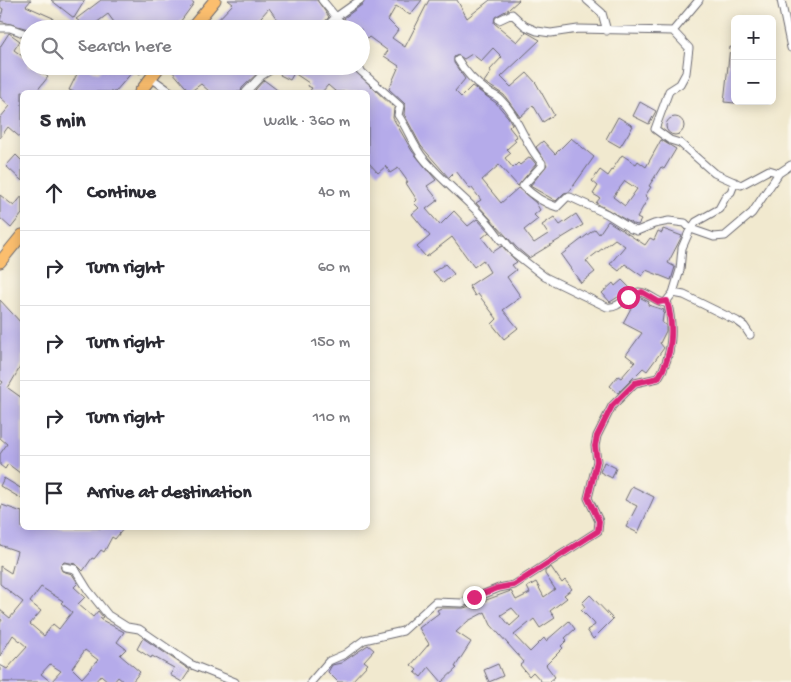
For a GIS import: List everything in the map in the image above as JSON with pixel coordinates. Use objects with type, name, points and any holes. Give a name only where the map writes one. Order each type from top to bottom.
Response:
[{"type":"main road","points":[[198,20],[215,0]]},
{"type":"main road","points":[[142,90],[153,75]]},
{"type":"main road","points":[[0,262],[20,237]]},
{"type":"street","points":[[322,0],[336,18],[360,0]]},
{"type":"street","points":[[587,0],[602,13],[607,31]]},
{"type":"street","points":[[673,30],[699,0]]},
{"type":"street","points":[[781,0],[791,48]]},
{"type":"street","points":[[499,20],[512,14],[525,26],[537,31],[551,33],[578,29],[607,31],[673,30],[690,48],[688,63],[686,73],[680,84],[669,91],[655,129],[670,140],[680,143],[714,173],[741,185],[769,170],[779,173]]},
{"type":"street","points":[[0,28],[10,28],[20,32]]},
{"type":"street","points":[[458,60],[480,86],[499,98],[514,118],[530,149],[542,162],[542,166],[523,186],[536,198],[558,207],[567,197],[570,197],[607,214],[627,228],[637,231],[654,224],[669,221],[685,222],[691,228],[714,237],[724,236],[752,213],[779,173],[791,165]]},
{"type":"street","points":[[248,90],[263,75]]},
{"type":"street","points":[[365,75],[400,106],[398,115],[424,159],[442,180],[475,207],[512,252],[533,269],[578,295],[591,298],[607,307],[617,306],[632,294],[642,292],[659,302],[667,301],[673,293],[680,270],[682,248],[691,228],[703,217],[719,209],[726,196],[731,192],[734,182]]},
{"type":"street","points":[[151,78],[168,90]]},
{"type":"street","points":[[673,293],[684,295],[737,321],[744,326],[750,335]]},
{"type":"street","points":[[311,682],[329,661],[345,654],[364,640],[403,631],[435,602],[462,603],[498,588],[514,585],[598,531],[599,521],[588,498],[597,461],[595,446],[597,436],[612,406],[635,383],[658,378],[664,368],[672,332],[667,301]]},
{"type":"street","points":[[65,566],[75,569],[94,598],[127,628],[139,630],[190,664],[235,682]]},
{"type":"building","points":[[0,0],[31,0],[26,6],[53,18],[52,20],[20,20],[20,27],[0,21],[3,9],[0,7]]},
{"type":"building","points":[[51,0],[85,0],[74,18]]},
{"type":"building","points":[[101,0],[190,0],[194,3],[182,20],[112,20],[108,14],[100,20],[76,19]]},
{"type":"building","points":[[228,0],[317,0],[329,17],[326,20],[278,20],[269,8],[258,20],[218,20],[233,4]]},
{"type":"building","points":[[365,0],[422,0],[410,15],[396,6],[388,20],[398,30],[392,38],[405,47],[429,0],[457,0],[467,18],[490,0],[519,0],[509,9],[495,17],[494,23],[517,42],[526,32],[540,40],[501,77],[511,87],[527,73],[536,83],[554,115],[543,122],[533,105],[520,117],[504,95],[484,82],[491,72],[490,70],[502,57],[493,48],[481,61],[472,54],[464,59],[458,55],[454,57],[454,63],[465,79],[455,91],[461,97],[472,86],[496,103],[508,117],[512,124],[509,127],[517,137],[514,138],[516,141],[507,149],[511,153],[505,158],[513,168],[530,157],[536,164],[518,186],[499,165],[482,180],[501,203],[518,188],[536,203],[540,210],[534,215],[538,219],[524,230],[534,243],[548,234],[542,225],[554,217],[560,225],[576,214],[583,225],[529,258],[517,248],[476,203],[481,200],[456,171],[449,178],[421,146],[404,114],[405,104],[389,89],[399,66],[384,56],[388,51],[370,38],[370,20],[345,20],[344,18],[363,4]]},
{"type":"building","points":[[9,33],[20,41],[14,50],[20,54],[20,75],[45,75],[48,77],[38,90],[20,90],[20,137],[8,127],[0,138],[0,118],[10,106],[0,97],[0,47]]},
{"type":"building","points":[[730,47],[731,103],[724,102]]},
{"type":"building","points":[[76,75],[130,75],[117,90],[69,90]]},
{"type":"building","points":[[175,75],[256,75],[242,90],[208,90],[201,84],[193,90],[188,90]]},
{"type":"building","points":[[280,75],[293,75],[290,80]]},
{"type":"building","points":[[297,75],[359,75],[394,108],[393,118],[412,151],[436,180],[427,186],[438,200],[426,209],[440,225],[454,211],[468,226],[477,219],[489,232],[482,238],[493,252],[502,246],[517,262],[512,265],[516,270],[507,277],[521,297],[503,310],[518,328],[504,339],[492,324],[497,319],[478,294],[475,296],[469,286],[490,272],[483,260],[474,267],[452,237],[426,257],[417,247],[430,236],[412,214],[419,208],[414,203],[417,200],[406,183],[408,182],[398,168],[390,173],[386,166],[378,173],[370,164],[370,90],[334,90],[328,85],[324,90],[310,90],[312,88],[308,86],[309,83]]},
{"type":"building","points":[[264,80],[277,90],[255,90]]},
{"type":"building","points":[[640,102],[656,111],[649,124],[633,116]]},
{"type":"building","points":[[618,117],[633,126],[620,147],[606,139]]},
{"type":"building","points":[[675,117],[681,120],[684,126],[681,132],[675,135],[669,132],[666,126],[669,120]]},
{"type":"building","points":[[571,138],[594,157],[569,192],[564,193],[556,201],[530,186],[547,165],[536,147],[543,141],[555,154]]},
{"type":"building","points":[[661,140],[676,149],[664,169],[661,167],[649,186],[651,187],[645,196],[648,198],[637,218],[641,220],[638,225],[596,203],[600,198],[593,194],[598,186],[592,181],[600,170],[608,176],[622,155],[636,164],[638,161],[646,167]],"holes":[[[625,181],[637,189],[625,206],[613,197]]]},
{"type":"building","points":[[16,155],[20,159],[20,179],[6,166]]},
{"type":"building","points":[[0,195],[14,206],[20,198],[20,217],[11,228],[0,218]]},
{"type":"building","points":[[608,221],[645,245],[650,238],[654,240],[658,231],[662,233],[663,229],[682,236],[668,263],[675,267],[671,280],[646,270],[642,276],[625,264],[619,271],[610,264],[625,246],[615,239],[586,261],[595,272],[581,283],[561,255],[595,229],[599,234]]},
{"type":"building","points":[[445,264],[454,274],[443,283],[433,272]]},
{"type":"building","points":[[622,280],[631,289],[610,302],[602,293],[613,283],[615,286]]},
{"type":"building","points":[[639,297],[649,302],[648,305],[664,310],[662,323],[666,325],[666,331],[660,343],[664,348],[647,371],[643,368],[618,393],[610,386],[618,376],[621,378],[635,362],[626,355],[642,333],[623,323],[631,308],[628,304]]},
{"type":"building","points":[[0,300],[20,322],[20,367],[8,388],[20,397],[20,473],[8,464],[5,469],[0,465],[0,454],[7,444],[0,438],[0,386],[3,382],[0,380]]},
{"type":"building","points":[[604,462],[616,468],[612,478],[600,472]]},
{"type":"building","points":[[4,478],[20,488],[20,498],[0,486]]},
{"type":"building","points":[[632,486],[654,497],[638,533],[626,527],[637,506],[625,500]]},
{"type":"building","points":[[2,505],[20,511],[20,530],[122,530],[115,539],[112,537],[104,552],[101,550],[94,559],[92,558],[83,571],[76,564],[64,562],[60,566],[62,571],[72,574],[78,583],[74,587],[85,597],[78,604],[93,617],[98,611],[103,617],[100,619],[124,632],[117,642],[126,649],[120,655],[140,672],[132,682],[124,682],[118,677],[114,682],[109,682],[101,675],[95,682],[51,682],[0,682],[0,665],[7,669],[27,647],[13,635],[0,656],[0,623],[2,620],[0,618],[0,610],[10,618],[23,602],[0,584],[0,566],[11,573],[17,551],[0,545],[0,512]],"holes":[[[41,587],[63,601],[61,603],[72,612],[59,629],[53,624],[44,636],[30,624],[41,611],[30,602]],[[85,650],[98,660],[82,678],[72,668]],[[50,664],[61,671],[51,682],[41,674]]]},
{"type":"building","points":[[551,567],[562,583],[565,580],[572,589],[564,595],[567,598],[550,611],[555,618],[540,628],[534,619],[514,635],[530,652],[544,638],[546,641],[569,621],[575,629],[565,638],[567,640],[561,646],[563,648],[546,665],[555,677],[549,682],[542,682],[533,672],[529,676],[520,665],[524,662],[491,625],[485,612],[468,621],[456,632],[471,642],[455,667],[457,668],[442,682],[429,667],[421,677],[415,672],[417,670],[411,665],[429,644],[419,628],[439,613],[437,610],[441,608],[464,608],[511,591],[516,600],[530,593],[527,587],[536,582],[544,597],[555,589],[545,571]],"holes":[[[512,608],[520,617],[510,626],[501,615]]]},
{"type":"building","points":[[590,595],[613,619],[593,639],[587,630],[595,625],[581,610],[585,607],[582,603]]},
{"type":"building","points":[[143,638],[190,670],[182,682],[170,675],[174,668],[152,656],[151,658],[137,649]]},
{"type":"building","points":[[368,645],[374,650],[364,661],[368,664],[351,682],[338,682],[328,672],[332,665],[341,663]]},
{"type":"building","points":[[498,664],[503,676],[489,682],[484,670]]},
{"type":"route","points":[[474,597],[481,596],[498,588],[514,585],[598,531],[599,521],[588,498],[597,461],[595,446],[597,436],[612,406],[635,383],[658,378],[666,363],[672,332],[670,310],[667,301],[665,303],[659,302],[642,292],[628,297]]}]
